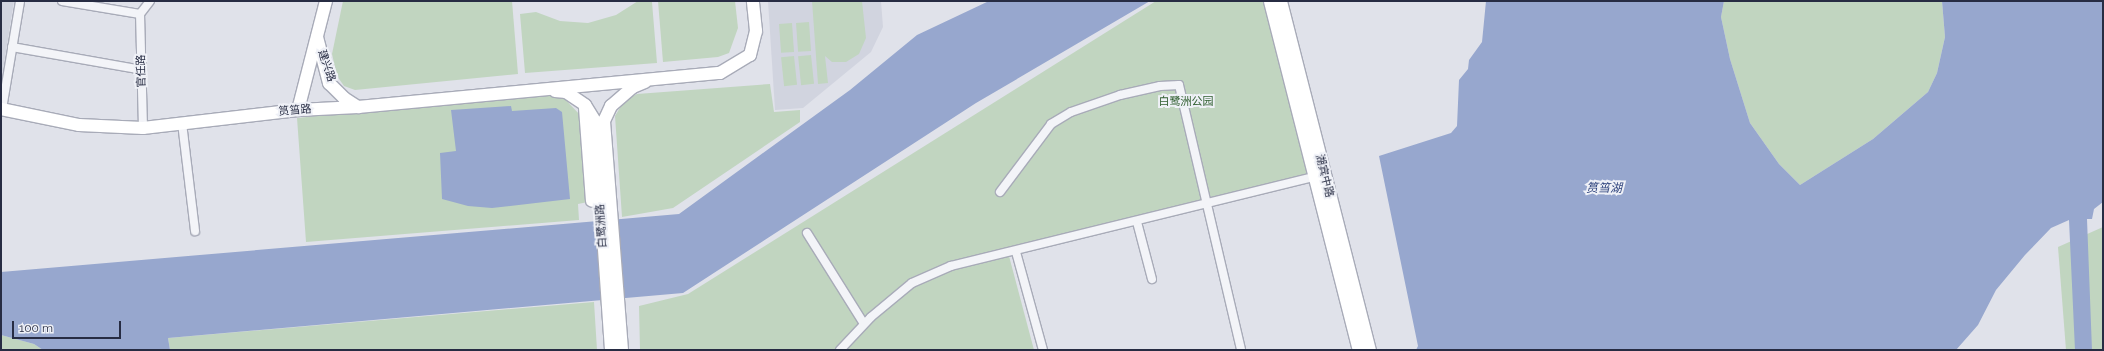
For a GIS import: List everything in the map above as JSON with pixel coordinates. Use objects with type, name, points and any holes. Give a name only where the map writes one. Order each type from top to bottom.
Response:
[{"type":"main road","name":"建兴路","points":[[298,110],[326,1]]},
{"type":"main road","name":"白鹭洲路","points":[[591,84],[720,73],[750,55],[756,31],[753,1]]},
{"type":"main road","points":[[1270,1],[1319,175],[1359,350]]},
{"type":"main road","name":"湖宾中路","points":[[1280,1],[1319,175],[1369,350]]},
{"type":"main road","name":"建兴路","points":[[317,36],[329,83],[344,98],[358,107]]},
{"type":"main road","name":"白鹭洲路","points":[[622,350],[612,303],[606,217],[604,121],[611,106],[633,87],[656,78]]},
{"type":"main road","name":"筼筜路","points":[[2,109],[79,125],[143,128],[298,110],[358,107],[591,84]]},
{"type":"main road","name":"白鹭洲路","points":[[536,89],[566,92],[585,105],[595,121],[606,217],[612,303],[611,350]]},
{"type":"main road","name":"白鹭洲路","points":[[605,350],[612,303]]},
{"type":"main road","name":"白鹭洲路","points":[[612,303],[628,350]]},
{"type":"street","points":[[2,109],[20,1]]},
{"type":"street","points":[[62,1],[140,14],[150,1]]},
{"type":"street","name":"官任路","points":[[140,14],[143,128]]},
{"type":"street","points":[[12,47],[142,70]]},
{"type":"street","points":[[1000,192],[1051,124],[1078,109],[1120,95],[1160,86],[1179,85],[1241,350]]},
{"type":"street","points":[[182,123],[195,231]]},
{"type":"street","points":[[840,350],[864,324],[912,283],[951,266],[1016,252],[1206,205],[1319,175]]},
{"type":"street","points":[[1137,222],[1152,279]]},
{"type":"street","points":[[807,232],[864,324]]},
{"type":"street","points":[[1016,252],[1043,350]]},
{"type":"shaded area","points":[[1,1],[14,1],[1,83]]},
{"type":"shaded area","points":[[768,1],[881,1],[883,27],[871,52],[803,108],[775,110]]},
{"type":"green space","points":[[343,1],[512,1],[518,74],[355,90],[344,86],[337,76],[332,54]]},
{"type":"green space","points":[[638,1],[652,2],[657,63],[525,73],[520,14],[536,12],[560,21],[588,23],[616,15]]},
{"type":"green space","points":[[658,1],[735,1],[738,28],[729,53],[718,57],[663,62]]},
{"type":"green space","points":[[812,1],[862,1],[866,38],[859,54],[846,62],[832,62],[825,56],[828,83],[818,84]]},
{"type":"green space","name":"白鹭洲公园","points":[[1156,1],[1265,1],[1315,177],[952,261],[913,277],[871,317],[850,333],[838,350],[640,350],[639,306],[688,294]]},
{"type":"green space","points":[[1724,1],[1942,1],[1945,37],[1937,73],[1928,92],[1873,139],[1800,185],[1779,164],[1750,123],[1730,59],[1721,17]]},
{"type":"green space","points":[[809,22],[811,51],[798,52],[796,23]]},
{"type":"green space","points":[[792,23],[794,52],[781,53],[779,24]]},
{"type":"green space","points":[[811,55],[814,84],[801,85],[798,56]]},
{"type":"green space","points":[[794,56],[797,85],[784,86],[781,57]]},
{"type":"green space","points":[[770,84],[774,112],[800,110],[800,122],[673,208],[622,217],[615,116],[624,101],[637,94]]},
{"type":"green space","points":[[538,93],[561,95],[581,116],[588,202],[578,204],[579,220],[306,242],[297,118]]},
{"type":"green space","points":[[2103,227],[2103,350],[2066,350],[2058,247]]},
{"type":"green space","points":[[1009,256],[1034,350],[847,350],[860,334],[905,292],[950,270]]},
{"type":"green space","points":[[594,302],[597,350],[170,350],[168,338]]},
{"type":"green space","points":[[1,335],[34,344],[43,350],[1,350]]},
{"type":"water","points":[[989,1],[1150,1],[976,103],[683,293],[168,338],[170,350],[43,350],[34,344],[1,335],[1,272],[679,214],[850,90],[917,35]]},
{"type":"water","name":"筼筜湖","points":[[1486,1],[1724,1],[1721,17],[1730,59],[1750,123],[1779,164],[1800,185],[1873,139],[1928,92],[1937,73],[1945,37],[1942,1],[2103,1],[2103,202],[2094,209],[2092,219],[2087,219],[2092,350],[2075,350],[2069,220],[2051,228],[2025,255],[1996,290],[1978,325],[1956,350],[1416,350],[1418,346],[1379,156],[1451,133],[1457,126],[1459,80],[1468,69],[1469,60],[1482,42]]},
{"type":"water","points":[[511,106],[512,111],[556,108],[562,112],[570,199],[492,208],[468,206],[442,199],[440,153],[456,151],[451,110]]}]
